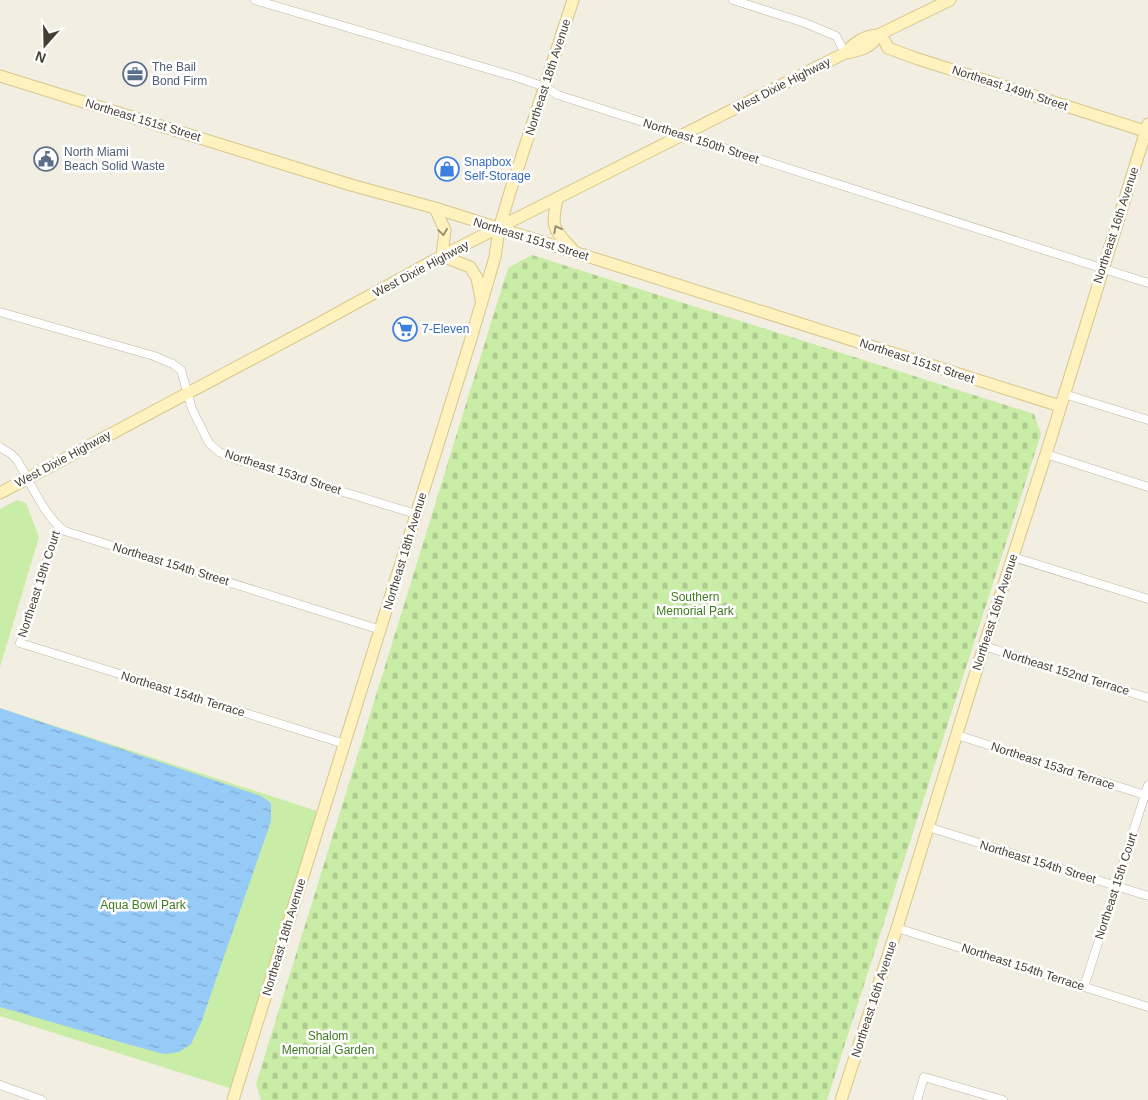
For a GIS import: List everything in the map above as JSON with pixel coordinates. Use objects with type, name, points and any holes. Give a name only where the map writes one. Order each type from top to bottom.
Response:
[{"type":"street","name":"Northeast 150th Street","points":[[255,0],[427,50],[545,87],[558,95],[684,136],[1148,283]]},
{"type":"street","name":"Northeast 18th Avenue","points":[[233,1100],[482,301],[495,257],[499,229],[573,0]]},
{"type":"street","points":[[733,0],[805,23],[836,36],[846,53]]},
{"type":"street","name":"West Dixie Highway","points":[[0,493],[442,256],[557,200],[846,53],[856,52],[875,42],[879,34],[950,0]]},
{"type":"street","name":"Northeast 149th Street","points":[[879,34],[888,48],[915,58],[1147,129]]},
{"type":"street","name":"Northeast 151st Street","points":[[0,76],[351,185],[434,208],[1060,406]]},
{"type":"street","name":"Northeast 16th Avenue","points":[[841,1100],[897,928],[1147,129]]},
{"type":"street","points":[[557,200],[553,217],[556,232],[576,253]]},
{"type":"street","points":[[434,208],[444,230],[442,256],[470,267],[477,278],[482,301]]},
{"type":"street","name":"Northeast 153rd Street","points":[[0,312],[154,356],[173,364],[181,370],[192,409],[209,443],[219,452],[238,460],[416,514]]},
{"type":"street","points":[[1064,394],[1148,420]]},
{"type":"street","points":[[0,447],[12,454],[58,526]]},
{"type":"street","points":[[1046,454],[1148,486]]},
{"type":"street","name":"Northeast 154th Street","points":[[58,526],[72,533],[381,630]]},
{"type":"street","name":"Northeast 19th Court","points":[[20,643],[58,526]]},
{"type":"street","points":[[1013,557],[1148,599]]},
{"type":"street","name":"Northeast 154th Terrace","points":[[20,643],[345,744]]},
{"type":"street","name":"Northeast 152nd Terrace","points":[[984,646],[1148,698]]},
{"type":"street","name":"Northeast 153rd Terrace","points":[[957,735],[1146,796]]},
{"type":"street","name":"Northeast 15th Court","points":[[1084,987],[1148,785]]},
{"type":"street","name":"Northeast 154th Street","points":[[928,827],[1148,896]]},
{"type":"street","name":"Northeast 154th Terrace","points":[[897,928],[1148,1007]]},
{"type":"street","points":[[917,1100],[924,1077],[1002,1100]]},
{"type":"street","points":[[0,1086],[42,1100]]},
{"type":"green space","name":"Southern Memorial Park","points":[[532,255],[1034,414],[1041,434],[827,1100],[261,1100],[256,1084],[508,268]]},
{"type":"green space","points":[[17,500],[26,503],[39,537],[0,667],[0,509]]},
{"type":"green space","name":"Aqua Bowl Park","points":[[0,708],[323,813],[236,1090],[0,1016]]},
{"type":"water","name":"Aqua Bowl Park","points":[[0,708],[261,796],[271,803],[271,821],[201,1023],[191,1044],[179,1052],[164,1054],[0,1007]]},
{"type":"place","name":"The Bail Bond Firm","points":[[135,74]]},
{"type":"place","name":"North Miami Beach Solid Waste","points":[[46,159]]},
{"type":"place","name":"Snapbox Self-Storage","points":[[447,169]]},
{"type":"place","name":"7-Eleven","points":[[405,329]]},
{"type":"park label","name":"Shalom Memorial Garden","points":[[328,1043]]}]
